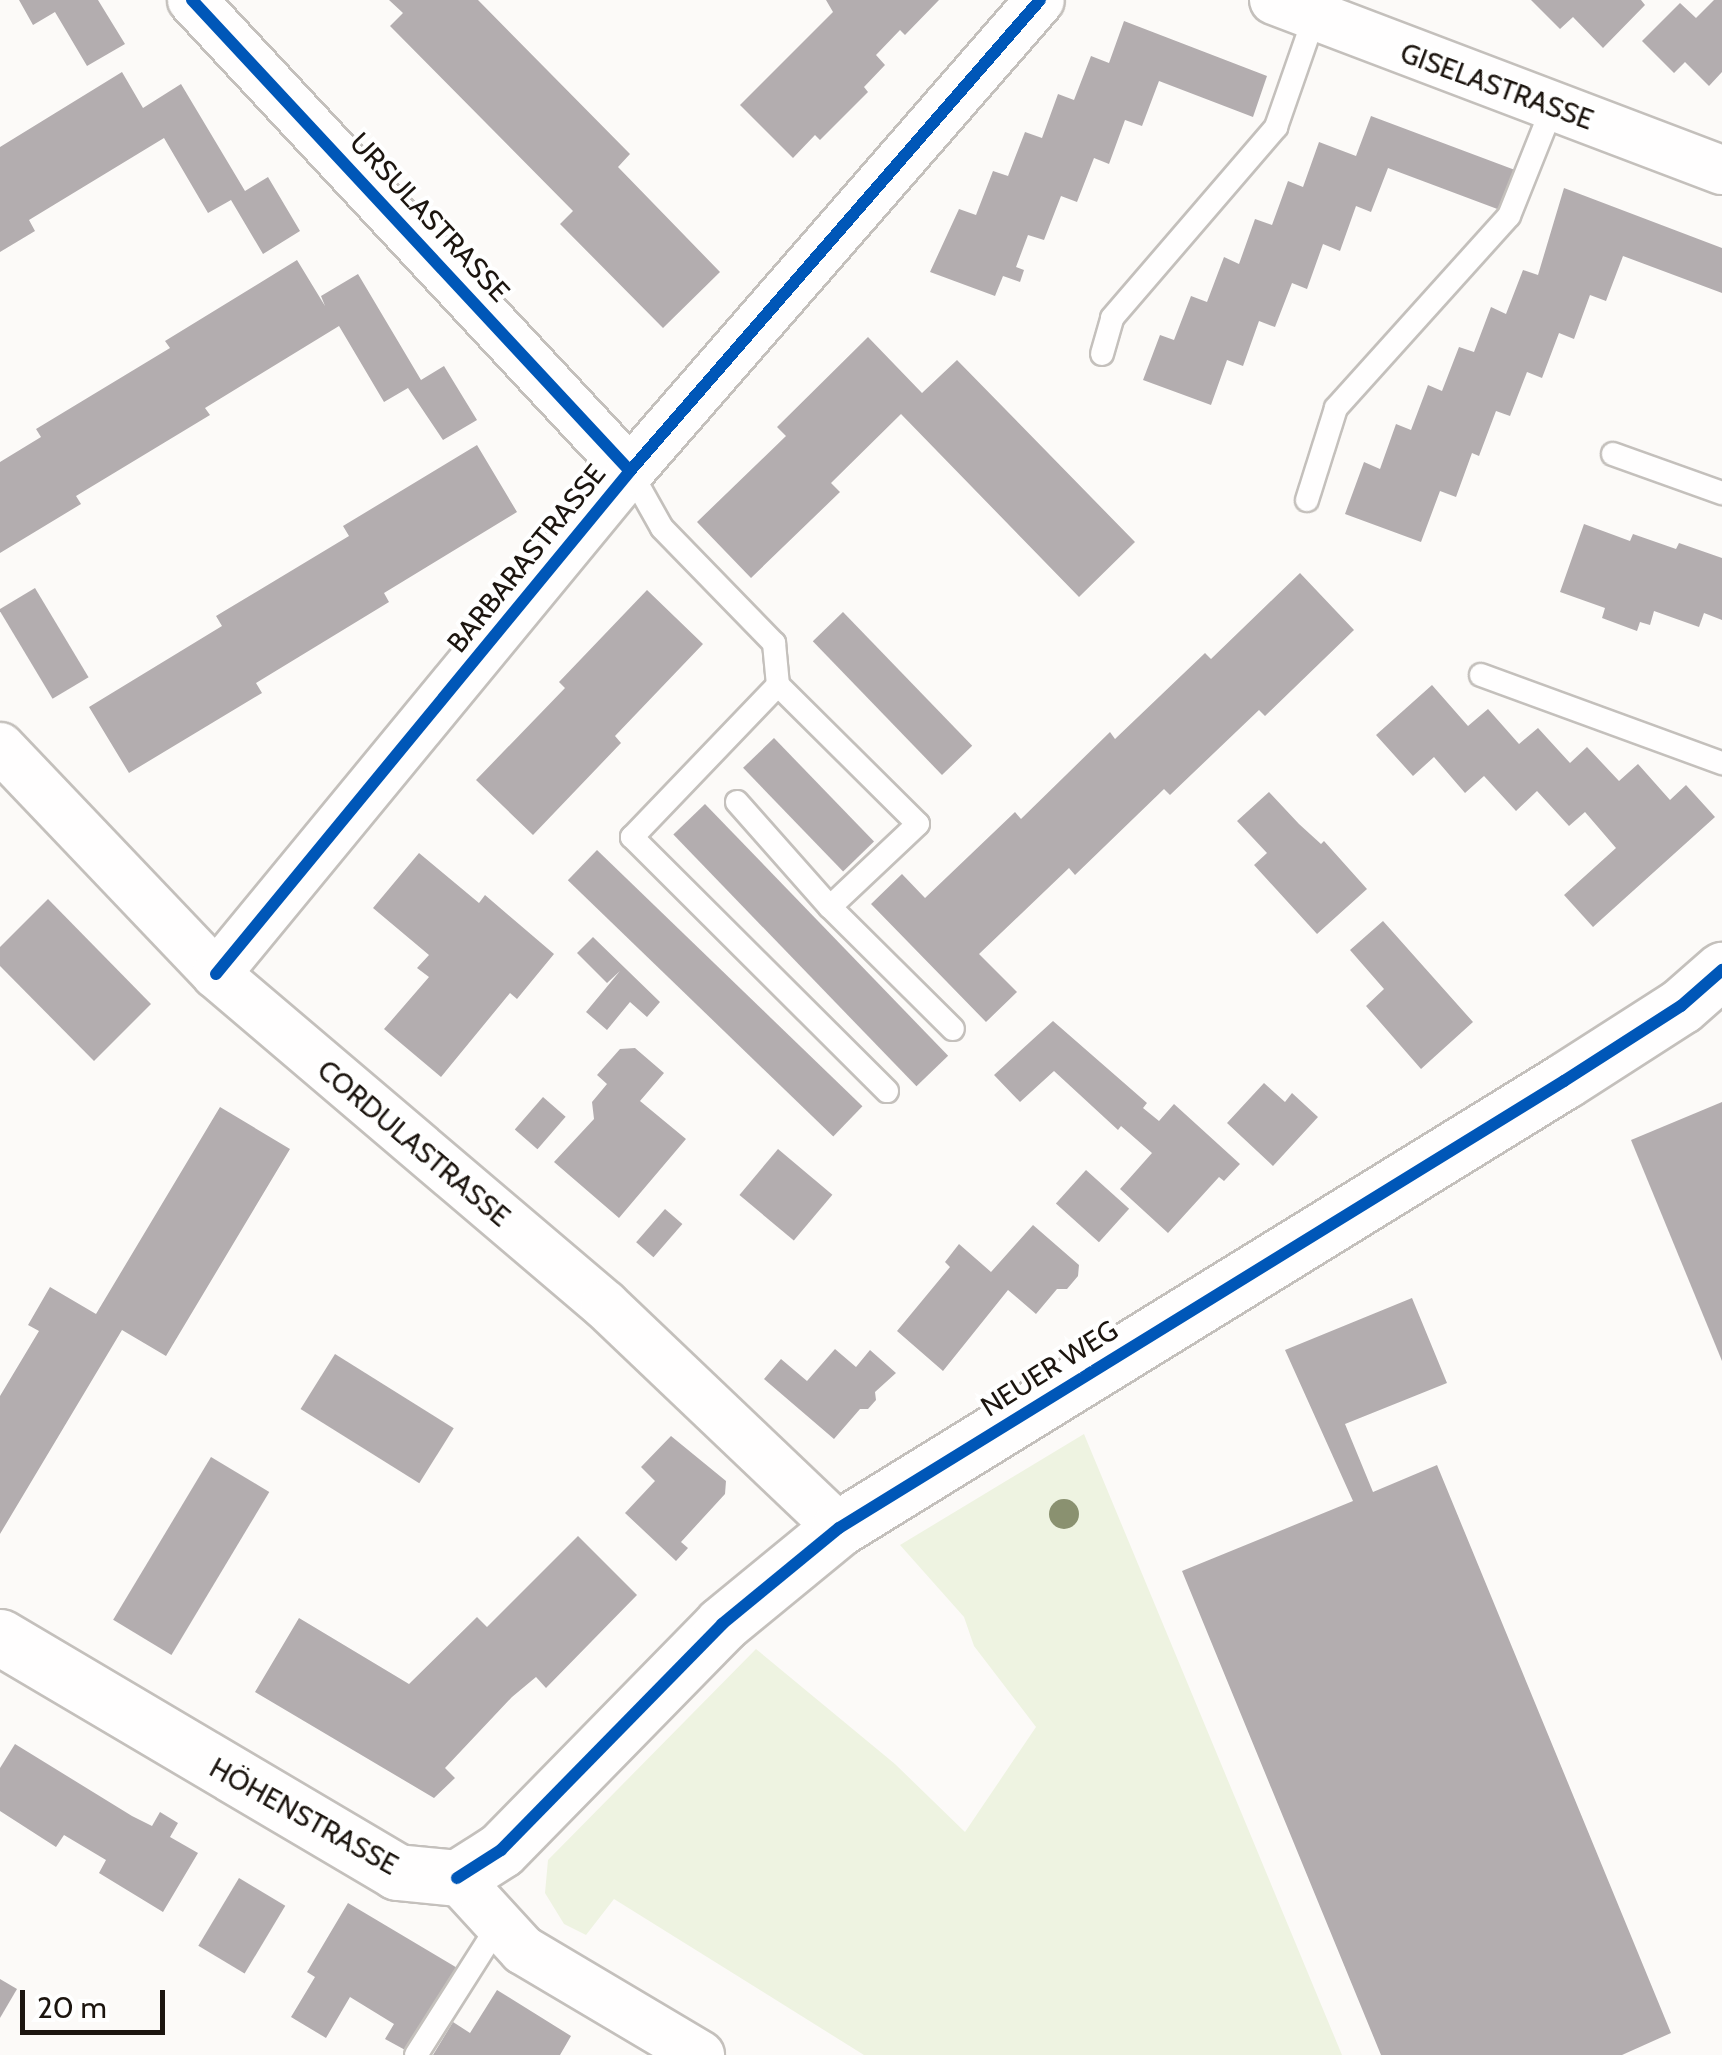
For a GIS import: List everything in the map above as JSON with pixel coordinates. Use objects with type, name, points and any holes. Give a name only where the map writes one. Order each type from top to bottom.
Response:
[{"type":"street","name":"URSULASTRASSE","points":[[192,0],[630,470]]},
{"type":"street","name":"BARBARASTRASSE","points":[[216,974],[630,470],[1040,0]]},
{"type":"street","name":"GISELASTRASSE","points":[[1294,9],[1722,170]]},
{"type":"street","name":"CORDULASTRASSE","points":[[0,748],[216,974],[605,1305],[839,1528]]},
{"type":"street","name":"NEUER WEG","points":[[457,1878],[501,1850],[722,1624],[839,1528],[1564,1081],[1681,1006],[1722,970]]},
{"type":"street","name":"HÖHENSTRASSE","points":[[6,1654],[397,1872],[457,1878]]},
{"type":"street","points":[[457,1878],[523,1950],[700,2055]]},
{"type":"lane","points":[[1102,354],[1112,318],[1276,126],[1294,9]]},
{"type":"lane","points":[[1307,500],[1336,408],[1510,216],[1552,106]]},
{"type":"lane","points":[[1613,454],[1722,492]]},
{"type":"lane","name":"BARBARASTRASSE","points":[[630,470],[662,528],[774,643],[778,685]]},
{"type":"lane","points":[[1482,676],[1722,763]]},
{"type":"lane","points":[[830,907],[918,824],[778,685],[632,837],[887,1091]]},
{"type":"lane","points":[[737,802],[830,907],[953,1029]]},
{"type":"lane","points":[[416,2055],[498,1926]]},
{"type":"green space","points":[[1084,1434],[1342,2055],[864,2055],[614,1899],[586,1935],[564,1924],[545,1893],[548,1860],[756,1649],[895,1764],[965,1832],[1036,1727],[974,1646],[964,1617],[900,1545]]},
{"type":"building","points":[[19,0],[98,0],[125,44],[87,66],[55,12],[33,25]]},
{"type":"building","points":[[389,0],[478,0],[630,154],[618,167],[720,272],[663,328],[560,224],[573,211],[390,26],[403,13]]},
{"type":"building","points":[[826,0],[939,0],[905,35],[900,30],[876,55],[885,65],[864,87],[868,92],[820,140],[815,135],[793,158],[740,105],[833,12]]},
{"type":"building","points":[[1531,0],[1641,0],[1645,5],[1603,48],[1573,17],[1560,29]]},
{"type":"building","points":[[1714,0],[1722,0],[1722,72],[1709,86],[1685,62],[1674,73],[1642,41],[1680,3],[1696,18]]},
{"type":"building","points":[[1124,21],[1267,76],[1253,117],[1159,81],[1142,126],[1125,120],[1109,164],[1094,158],[1077,202],[1061,196],[1044,240],[1028,235],[1016,267],[1024,270],[1020,282],[1003,276],[995,296],[930,272],[959,209],[976,215],[993,171],[1008,176],[1025,132],[1042,138],[1058,94],[1074,100],[1091,56],[1109,63]]},
{"type":"building","points":[[122,72],[143,108],[181,84],[245,191],[268,177],[300,231],[263,254],[231,200],[208,213],[164,138],[29,220],[35,231],[0,252],[0,147]]},
{"type":"building","points":[[1371,116],[1515,170],[1500,210],[1388,168],[1371,212],[1356,206],[1340,251],[1323,244],[1307,289],[1292,283],[1275,327],[1259,321],[1243,366],[1227,360],[1211,405],[1143,380],[1160,335],[1174,340],[1191,296],[1207,302],[1224,257],[1239,264],[1255,219],[1272,225],[1288,181],[1303,187],[1319,142],[1356,156]]},
{"type":"building","points":[[1564,188],[1722,248],[1722,293],[1623,256],[1606,301],[1590,295],[1574,339],[1559,333],[1542,378],[1527,372],[1510,416],[1496,411],[1479,456],[1472,453],[1456,497],[1440,491],[1421,542],[1345,514],[1364,462],[1380,469],[1396,424],[1411,430],[1428,385],[1442,391],[1459,347],[1474,352],[1491,307],[1506,314],[1523,270],[1538,275]]},
{"type":"building","points":[[297,260],[325,306],[321,296],[358,274],[421,380],[444,366],[477,420],[443,440],[408,388],[384,402],[339,326],[205,408],[210,415],[76,496],[81,504],[0,553],[0,462],[41,437],[36,429],[170,348],[165,341]]},
{"type":"building","points":[[868,337],[922,393],[957,360],[1135,542],[1079,597],[901,414],[831,483],[840,492],[751,578],[697,522],[786,436],[777,427]]},
{"type":"building","points":[[477,445],[517,512],[384,593],[389,602],[256,683],[262,693],[129,773],[89,707],[222,626],[216,616],[349,536],[343,526]]},
{"type":"building","points":[[1584,524],[1630,541],[1633,534],[1676,549],[1679,543],[1722,558],[1722,620],[1704,613],[1699,627],[1654,611],[1650,625],[1640,622],[1637,631],[1602,618],[1605,608],[1560,592]]},
{"type":"building","points":[[1300,573],[1354,630],[1265,716],[1259,710],[1170,795],[1164,789],[1075,875],[1069,868],[979,954],[1017,992],[986,1022],[871,904],[902,874],[925,898],[1015,812],[1021,819],[1110,732],[1115,739],[1205,653],[1211,659]]},
{"type":"building","points":[[35,588],[89,677],[53,699],[0,611]]},
{"type":"building","points":[[647,590],[703,644],[615,736],[621,743],[533,835],[476,780],[565,688],[559,682]]},
{"type":"building","points":[[843,612],[972,746],[942,775],[813,641]]},
{"type":"building","points":[[1432,685],[1468,726],[1488,709],[1519,744],[1538,728],[1570,763],[1587,747],[1619,781],[1638,764],[1670,800],[1686,785],[1715,817],[1593,927],[1564,895],[1616,848],[1585,812],[1569,826],[1537,791],[1516,811],[1484,776],[1465,793],[1434,757],[1413,776],[1376,735]]},
{"type":"building","points":[[774,738],[874,842],[843,871],[743,768]]},
{"type":"building","points":[[1269,792],[1321,844],[1324,841],[1367,889],[1317,934],[1254,865],[1267,853],[1237,821]]},
{"type":"building","points":[[705,804],[948,1056],[916,1086],[673,835]]},
{"type":"building","points":[[597,850],[862,1106],[833,1137],[568,880]]},
{"type":"building","points":[[419,853],[479,903],[485,895],[554,954],[517,999],[510,993],[441,1077],[384,1029],[429,977],[417,968],[429,955],[373,908]]},
{"type":"building","points":[[48,899],[151,1004],[94,1061],[0,966],[0,947]]},
{"type":"building","points":[[1383,921],[1473,1022],[1421,1069],[1366,1006],[1384,989],[1350,950]]},
{"type":"building","points":[[593,937],[660,1002],[647,1017],[630,1002],[607,1030],[586,1012],[620,971],[607,983],[577,953]]},
{"type":"building","points":[[1053,1021],[1147,1103],[1143,1108],[1159,1121],[1174,1104],[1240,1164],[1224,1181],[1219,1177],[1168,1233],[1120,1189],[1152,1153],[1121,1126],[1118,1130],[1054,1071],[1020,1102],[994,1075]]},
{"type":"building","points":[[635,1048],[664,1073],[640,1101],[686,1139],[619,1218],[554,1162],[594,1119],[592,1102],[607,1084],[597,1075],[620,1049]]},
{"type":"building","points":[[1264,1083],[1285,1102],[1292,1093],[1318,1117],[1273,1166],[1227,1123]]},
{"type":"building","points":[[543,1097],[566,1117],[537,1149],[515,1129]]},
{"type":"building","points":[[1722,1102],[1722,1361],[1631,1140]]},
{"type":"building","points":[[220,1107],[290,1149],[166,1356],[122,1330],[0,1534],[0,1396],[39,1331],[28,1325],[50,1287],[96,1314]]},
{"type":"building","points":[[778,1149],[832,1195],[794,1241],[739,1195]]},
{"type":"building","points":[[1086,1170],[1129,1209],[1099,1242],[1056,1203]]},
{"type":"building","points":[[665,1209],[682,1224],[653,1257],[636,1242]]},
{"type":"building","points":[[1033,1225],[1079,1265],[1078,1276],[1067,1289],[1057,1289],[1036,1314],[1008,1290],[943,1371],[897,1331],[950,1267],[945,1262],[959,1244],[991,1272]]},
{"type":"building","points":[[1412,1298],[1447,1383],[1345,1424],[1373,1492],[1437,1465],[1671,2033],[1622,2055],[1381,2055],[1182,1571],[1353,1501],[1285,1350]]},
{"type":"building","points":[[835,1349],[856,1367],[870,1350],[896,1373],[875,1392],[876,1400],[868,1409],[860,1409],[834,1439],[764,1379],[781,1359],[807,1381]]},
{"type":"building","points":[[335,1354],[454,1428],[419,1483],[301,1409]]},
{"type":"building","points":[[671,1436],[726,1481],[725,1494],[681,1542],[688,1548],[676,1561],[625,1513],[655,1481],[641,1467]]},
{"type":"building","points":[[211,1457],[269,1492],[171,1655],[113,1620]]},
{"type":"building","points":[[578,1536],[637,1595],[546,1688],[536,1677],[512,1697],[445,1768],[455,1778],[434,1798],[255,1692],[299,1618],[409,1684],[477,1617],[487,1627]]},
{"type":"building","points":[[15,1744],[152,1826],[160,1812],[178,1823],[170,1837],[198,1853],[163,1912],[99,1873],[106,1860],[64,1835],[56,1847],[0,1811],[0,1768]]},
{"type":"building","points":[[239,1878],[285,1906],[245,1974],[198,1946]]},
{"type":"building","points":[[348,1903],[459,1969],[407,2051],[385,2039],[394,2024],[350,1997],[326,2038],[291,2017],[315,1977],[307,1972]]},
{"type":"building","points":[[0,1979],[17,1989],[0,2018]]},
{"type":"building","points":[[497,1990],[571,2036],[560,2055],[433,2055],[453,2022],[470,2033]]},
{"type":"cycle path","points":[[192,0],[630,471]]},
{"type":"cycle path","points":[[216,974],[630,471],[1040,0]]},
{"type":"cycle path","points":[[457,1878],[501,1850],[722,1624],[839,1528],[1564,1081],[1681,1006],[1722,970]]}]
